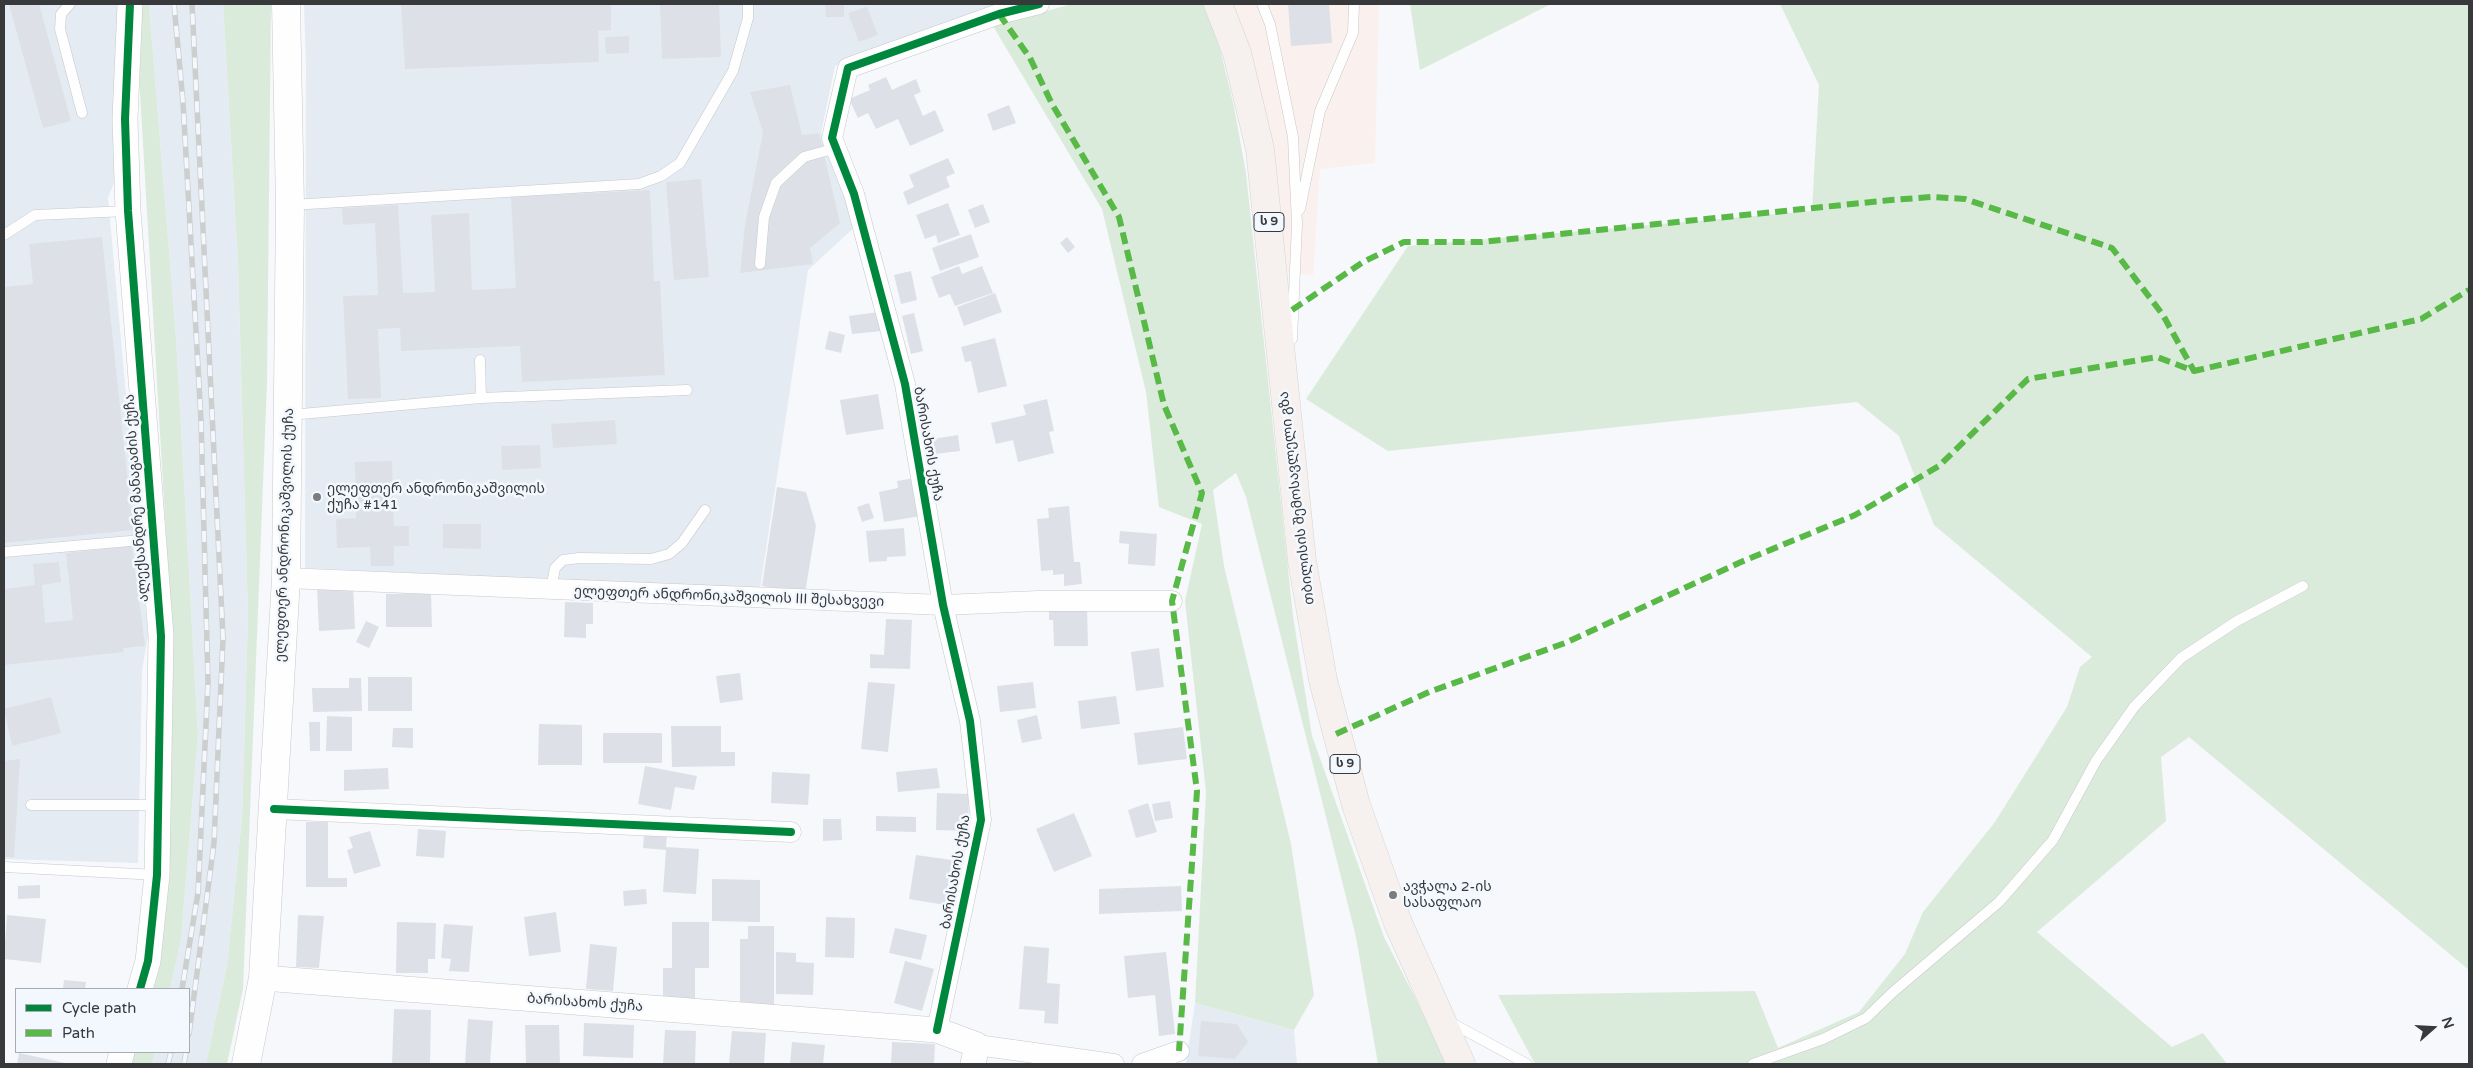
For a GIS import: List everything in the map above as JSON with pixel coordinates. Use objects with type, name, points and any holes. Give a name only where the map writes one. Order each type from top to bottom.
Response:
[{"type":"highway","name":"თბილისის შემოსავლელი გზა","points":[[1218,4],[1237,53],[1260,149],[1302,561],[1323,680],[1356,805],[1398,923],[1438,1016],[1462,1064]]},
{"type":"main road","name":"ელეფთერ ანდრონიკაშვილის ქუჩა","points":[[246,1064],[263,978],[286,578],[290,205],[286,4]]},
{"type":"street","name":"ალექსანდრე მანაგაძის ქუჩა","points":[[130,4],[124,118],[128,211],[161,636],[157,875],[148,961],[140,988]]},
{"type":"street","name":"ბარისახოს ქუჩა","points":[[938,1030],[980,820],[970,721],[943,605],[905,384],[854,194],[832,138],[848,68],[999,14],[1038,4]]},
{"type":"street","name":"ელეფთერ ანდრონიკაშვილის III შესახვევი","points":[[286,578],[943,605],[1038,601],[1172,601]]},
{"type":"street","points":[[274,809],[790,832]]},
{"type":"street","name":"ბარისახოს ქუჩა","points":[[263,978],[938,1030],[975,1055],[1114,1064]]},
{"type":"street","points":[[1142,1064],[1179,1051]]},
{"type":"lane","points":[[70,4],[61,14],[60,29],[82,113]]},
{"type":"lane","points":[[290,205],[640,184],[661,176],[680,163],[733,71],[748,18],[748,4]]},
{"type":"lane","points":[[1262,4],[1270,24],[1292,137],[1297,224],[1292,310],[1289,447]]},
{"type":"lane","points":[[1297,224],[1320,111],[1352,33],[1354,4]]},
{"type":"lane","points":[[760,264],[764,217],[776,183],[804,157],[836,148]]},
{"type":"lane","points":[[4,235],[35,215],[128,211]]},
{"type":"lane","points":[[480,360],[480,398]]},
{"type":"lane","points":[[289,415],[480,398],[687,390]]},
{"type":"lane","points":[[551,590],[555,568],[563,560],[579,558],[652,559],[670,554],[682,543],[705,510]]},
{"type":"lane","points":[[4,552],[152,539]]},
{"type":"lane","points":[[1753,1064],[1823,1039],[1866,1018],[1893,992],[1999,902],[2053,840],[2096,761],[2134,707],[2182,658],[2237,621],[2303,586]]},
{"type":"lane","points":[[31,805],[159,805]]},
{"type":"lane","points":[[4,867],[157,875]]},
{"type":"lane","points":[[1438,1016],[1527,1064]]},
{"type":"shaded area","points":[[4,4],[122,4],[122,162],[108,198],[148,636],[142,670],[138,863],[4,859]]},
{"type":"shaded area","points":[[149,4],[223,4],[238,264],[248,616],[242,817],[227,965],[206,1064],[152,1064],[155,1053],[190,1053],[190,988],[170,988],[181,940],[198,735],[176,337]]},
{"type":"shaded area","points":[[304,4],[1008,4],[835,66],[821,133],[857,225],[808,270],[760,589],[305,568],[306,64]]},
{"type":"shaded area","points":[[1224,4],[1379,4],[1375,163],[1320,169],[1313,275],[1283,272]]},
{"type":"shaded area","points":[[1195,1003],[1294,1030],[1297,1064],[1186,1064]]},
{"type":"green space","points":[[141,4],[149,4],[176,337],[198,735],[181,940],[170,988],[148,988],[168,569],[139,76]]},
{"type":"green space","points":[[223,4],[271,4],[267,383],[243,989],[227,1064],[206,1064],[227,965],[242,817],[248,616],[238,264]]},
{"type":"green space","points":[[1072,4],[1205,4],[1218,40],[1234,107],[1246,173],[1293,616],[1312,736],[1384,937],[1449,1064],[1378,1064],[1356,937],[1246,497],[1236,473],[1213,490],[1224,566],[1291,844],[1314,995],[1294,1030],[1195,1003],[1206,792],[1185,601],[1202,524],[1159,507],[1146,392],[1102,209],[993,26]]},
{"type":"green space","points":[[1410,4],[1551,4],[1420,70]]},
{"type":"green space","points":[[1780,4],[2469,4],[2469,970],[2189,737],[2161,757],[2166,821],[2037,932],[2172,1047],[2203,1033],[2227,1064],[1535,1064],[1498,995],[1755,991],[1778,1048],[1859,1012],[1905,954],[1923,912],[1995,822],[2067,707],[2080,667],[2092,657],[1934,525],[1899,436],[1857,402],[1388,451],[1306,399],[1408,246],[1812,211],[1819,85]]},
{"type":"green space","points":[[131,1053],[155,1053],[152,1064],[127,1064]]},
{"type":"building","points":[[9,4],[39,4],[71,121],[43,128]]},
{"type":"building","points":[[401,4],[611,4],[611,30],[598,31],[599,62],[405,69]]},
{"type":"building","points":[[660,4],[719,4],[721,57],[662,59]]},
{"type":"building","points":[[825,4],[844,4],[844,17],[826,17]]},
{"type":"building","points":[[1288,4],[1329,4],[1332,43],[1291,46]]},
{"type":"building","points":[[867,7],[878,35],[859,42],[848,13]]},
{"type":"building","points":[[629,36],[629,53],[606,54],[605,37]]},
{"type":"building","points":[[886,77],[892,90],[916,79],[921,92],[914,95],[923,116],[935,110],[944,131],[910,146],[898,119],[876,129],[868,113],[858,118],[849,99],[870,90],[868,85]]},
{"type":"building","points":[[790,85],[802,135],[819,133],[840,223],[810,248],[813,264],[740,273],[745,225],[763,132],[750,92]]},
{"type":"building","points":[[1009,105],[1016,123],[993,131],[987,114]]},
{"type":"building","points":[[948,158],[955,173],[946,177],[950,187],[908,205],[903,192],[914,187],[909,175]]},
{"type":"building","points":[[701,179],[709,277],[674,280],[666,182]]},
{"type":"building","points":[[650,190],[654,281],[660,281],[665,375],[522,382],[520,346],[401,351],[400,328],[378,329],[381,398],[348,399],[343,296],[378,295],[375,223],[343,225],[342,208],[398,205],[403,293],[435,292],[431,215],[469,213],[472,290],[516,288],[511,197]]},
{"type":"building","points":[[948,203],[960,235],[938,243],[936,235],[925,239],[916,215]]},
{"type":"building","points":[[983,204],[990,222],[975,228],[968,210]]},
{"type":"building","points":[[971,234],[979,257],[940,271],[932,248]]},
{"type":"building","points":[[102,237],[133,530],[4,543],[4,287],[33,284],[29,244]]},
{"type":"building","points":[[1067,237],[1075,247],[1068,253],[1060,243]]},
{"type":"building","points":[[959,266],[962,274],[982,266],[993,293],[955,306],[950,294],[939,298],[931,277]]},
{"type":"building","points":[[911,271],[917,300],[901,304],[894,275]]},
{"type":"building","points":[[995,293],[1002,312],[964,326],[957,307]]},
{"type":"building","points":[[879,312],[882,331],[852,334],[849,316]]},
{"type":"building","points":[[914,313],[923,351],[911,354],[902,316]]},
{"type":"building","points":[[829,331],[845,335],[841,353],[825,349]]},
{"type":"building","points":[[995,338],[1007,386],[978,393],[971,361],[965,362],[961,347]]},
{"type":"building","points":[[878,394],[884,429],[846,435],[840,400]]},
{"type":"building","points":[[1047,399],[1054,431],[1049,432],[1054,453],[1018,462],[1013,440],[996,444],[991,423],[1026,415],[1023,405]]},
{"type":"building","points":[[615,420],[617,444],[553,448],[551,424]]},
{"type":"building","points":[[958,435],[960,451],[935,454],[933,439]]},
{"type":"building","points":[[540,445],[541,468],[502,470],[501,446]]},
{"type":"building","points":[[392,461],[394,526],[409,526],[409,546],[394,546],[394,566],[371,566],[370,547],[337,548],[336,519],[356,518],[355,462]]},
{"type":"building","points":[[914,478],[921,516],[884,522],[879,492],[898,488],[897,481]]},
{"type":"building","points":[[777,487],[806,492],[816,526],[805,593],[762,586]]},
{"type":"building","points":[[869,503],[874,518],[862,522],[857,507]]},
{"type":"building","points":[[1069,506],[1074,562],[1080,562],[1082,584],[1064,586],[1064,574],[1053,575],[1053,570],[1041,571],[1037,519],[1049,518],[1048,508]]},
{"type":"building","points":[[443,524],[481,524],[481,549],[443,548]]},
{"type":"building","points":[[904,528],[906,556],[887,557],[887,561],[869,562],[866,531]]},
{"type":"building","points":[[1120,531],[1157,534],[1155,566],[1128,564],[1129,544],[1119,543]]},
{"type":"building","points":[[132,546],[145,646],[123,648],[124,652],[4,665],[4,589],[35,585],[33,564],[59,562],[61,582],[42,585],[45,623],[73,620],[66,553]]},
{"type":"building","points":[[353,586],[355,629],[319,631],[317,588]]},
{"type":"building","points":[[431,593],[432,627],[386,627],[386,594]]},
{"type":"building","points":[[565,602],[593,603],[593,624],[586,624],[586,638],[564,637]]},
{"type":"building","points":[[1087,607],[1088,646],[1054,646],[1053,620],[1049,620],[1049,608]]},
{"type":"building","points":[[886,619],[912,620],[910,669],[870,668],[870,654],[884,655]]},
{"type":"building","points":[[366,621],[379,627],[369,648],[356,642]]},
{"type":"building","points":[[1159,648],[1164,687],[1136,691],[1131,652]]},
{"type":"building","points":[[740,673],[743,700],[720,703],[716,676]]},
{"type":"building","points":[[368,677],[412,677],[412,711],[368,711]]},
{"type":"building","points":[[349,678],[361,678],[362,711],[313,712],[312,688],[349,688]]},
{"type":"building","points":[[868,682],[895,684],[888,752],[861,749]]},
{"type":"building","points":[[1033,682],[1036,708],[1000,712],[997,686]]},
{"type":"building","points":[[1116,696],[1120,724],[1081,729],[1078,701]]},
{"type":"building","points":[[51,697],[61,733],[12,746],[4,709]]},
{"type":"building","points":[[1037,715],[1042,739],[1022,743],[1017,720]]},
{"type":"building","points":[[327,716],[352,717],[352,751],[326,751]]},
{"type":"building","points":[[309,722],[320,722],[320,751],[310,751]]},
{"type":"building","points":[[539,724],[582,725],[582,765],[538,765]]},
{"type":"building","points":[[671,726],[721,726],[721,752],[735,752],[735,766],[672,767]]},
{"type":"building","points":[[1183,727],[1187,759],[1138,765],[1134,733]]},
{"type":"building","points":[[393,728],[413,728],[413,748],[392,747]]},
{"type":"building","points":[[603,733],[662,733],[662,763],[603,763]]},
{"type":"building","points":[[20,759],[14,857],[4,857],[4,761]]},
{"type":"building","points":[[645,766],[697,776],[694,790],[675,787],[671,810],[638,804]]},
{"type":"building","points":[[388,768],[389,789],[344,791],[344,770]]},
{"type":"building","points":[[937,768],[940,788],[898,792],[896,772]]},
{"type":"building","points":[[772,772],[810,774],[808,805],[771,803]]},
{"type":"building","points":[[937,793],[969,794],[968,831],[936,830]]},
{"type":"building","points":[[1170,801],[1173,818],[1155,821],[1152,804]]},
{"type":"building","points":[[1148,803],[1157,832],[1136,838],[1128,810]]},
{"type":"building","points":[[1074,813],[1092,856],[1054,872],[1036,829]]},
{"type":"building","points":[[876,816],[916,817],[916,832],[876,831]]},
{"type":"building","points":[[823,819],[841,819],[842,840],[823,841]]},
{"type":"building","points":[[306,822],[328,822],[328,878],[347,878],[347,887],[306,887]]},
{"type":"building","points":[[418,829],[446,831],[444,858],[416,856]]},
{"type":"building","points":[[370,831],[381,866],[354,874],[347,850],[353,848],[349,837]]},
{"type":"building","points":[[644,834],[667,835],[666,847],[699,849],[696,894],[663,892],[666,850],[643,848]]},
{"type":"building","points":[[916,855],[952,860],[945,905],[909,899]]},
{"type":"building","points":[[712,879],[760,880],[760,922],[712,921]]},
{"type":"building","points":[[40,885],[40,898],[18,899],[18,886]]},
{"type":"building","points":[[1181,886],[1182,911],[1099,914],[1099,889]]},
{"type":"building","points":[[646,889],[647,904],[624,906],[623,891]]},
{"type":"building","points":[[556,912],[561,952],[529,956],[524,917]]},
{"type":"building","points":[[7,915],[46,919],[41,963],[4,959]]},
{"type":"building","points":[[298,915],[324,916],[319,968],[296,967]]},
{"type":"building","points":[[826,917],[855,918],[854,958],[825,957]]},
{"type":"building","points":[[397,922],[436,923],[435,959],[428,959],[428,973],[396,973]]},
{"type":"building","points":[[672,922],[709,922],[709,968],[695,968],[695,1000],[663,999],[663,968],[672,968]]},
{"type":"building","points":[[444,924],[473,926],[469,972],[449,971],[451,959],[441,958]]},
{"type":"building","points":[[748,926],[774,926],[774,1005],[740,1005],[740,939],[748,939]]},
{"type":"building","points":[[895,928],[927,935],[921,960],[889,953]]},
{"type":"building","points":[[590,944],[617,947],[613,991],[586,989]]},
{"type":"building","points":[[1024,946],[1049,948],[1047,983],[1060,984],[1058,1024],[1044,1023],[1045,1011],[1019,1009]]},
{"type":"building","points":[[776,952],[796,953],[796,962],[814,963],[813,995],[776,994]]},
{"type":"building","points":[[1166,952],[1175,1034],[1159,1036],[1155,995],[1128,998],[1124,956]]},
{"type":"building","points":[[905,961],[934,969],[922,1011],[894,1003]]},
{"type":"building","points":[[64,980],[86,982],[85,988],[63,988]]},
{"type":"building","points":[[394,1009],[431,1010],[430,1064],[392,1064]]},
{"type":"building","points":[[468,1019],[493,1021],[490,1064],[465,1064]]},
{"type":"building","points":[[1201,1021],[1237,1024],[1248,1042],[1235,1059],[1198,1056]]},
{"type":"building","points":[[584,1023],[634,1025],[633,1058],[583,1056]]},
{"type":"building","points":[[525,1025],[559,1025],[560,1064],[526,1064]]},
{"type":"building","points":[[665,1030],[696,1031],[695,1064],[663,1064]]},
{"type":"building","points":[[732,1031],[766,1033],[764,1064],[729,1064]]},
{"type":"building","points":[[792,1042],[825,1045],[823,1064],[790,1064]]},
{"type":"building","points":[[892,1042],[935,1044],[934,1064],[891,1064]]},
{"type":"building","points":[[19,1053],[65,1063],[65,1064],[17,1064]]},
{"type":"railway","points":[[174,4],[183,102],[201,420],[208,682],[198,893],[182,988]]},
{"type":"railway","points":[[190,1026],[214,843],[223,638],[192,4]]},
{"type":"railway","points":[[168,1064],[171,1053]]},
{"type":"railway","points":[[184,1064],[186,1053]]},
{"type":"marked path","points":[[999,14],[1030,58],[1052,104],[1119,217],[1164,405],[1202,493],[1172,601],[1197,791],[1179,1051]]},
{"type":"marked path","points":[[1292,310],[1363,262],[1404,242],[1482,242],[1891,200],[1932,197],[1965,199],[2112,248],[2163,315],[2194,371]]},
{"type":"marked path","points":[[1336,734],[1429,692],[1565,643],[1741,562],[1855,515],[1939,466],[2028,379],[2157,357],[2194,371],[2421,319],[2469,290]]},
{"type":"cycle path","points":[[130,4],[125,119],[128,211],[161,636],[157,875],[148,961],[140,988]]},
{"type":"cycle path","points":[[937,1030],[981,820],[970,721],[943,605],[905,384],[854,194],[832,138],[848,68],[999,14],[1039,4]]},
{"type":"cycle path","points":[[274,809],[791,832]]},
{"type":"place","name":"ელეფთერ ანდრონიკაშვილის ქუჩა #141","points":[[317,497]]},
{"type":"place","name":"ავჭალა 2-ის სასაფლაო","points":[[1393,895]]}]
